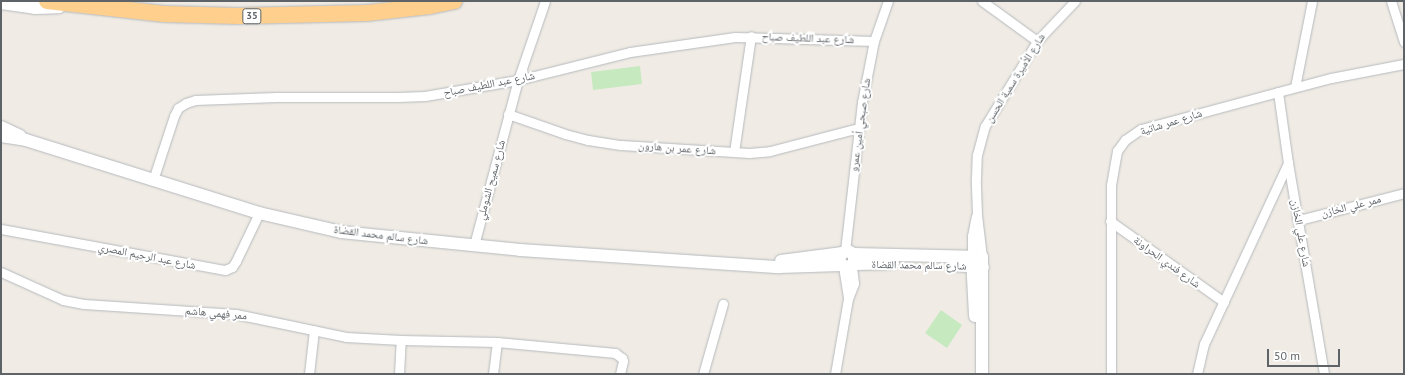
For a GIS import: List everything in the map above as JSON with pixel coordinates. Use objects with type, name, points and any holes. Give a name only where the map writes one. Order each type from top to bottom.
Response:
[{"type":"highway","name":"35","points":[[48,1],[164,14],[238,16],[367,13],[430,6],[454,1]]},
{"type":"street","name":"شارع سميح الشوملي","points":[[474,245],[508,114],[545,1]]},
{"type":"street","name":"شارع صبحي أمين عمرو","points":[[835,374],[848,299],[847,260],[858,128],[874,41],[888,1]]},
{"type":"street","points":[[982,1],[1037,40]]},
{"type":"street","name":"شارع الأميرة سمية الحسن","points":[[982,374],[977,262],[972,236],[977,215],[977,155],[985,126],[1037,40],[1075,1]]},
{"type":"street","points":[[1295,87],[1312,1]]},
{"type":"street","points":[[1391,1],[1404,42]]},
{"type":"street","points":[[1,4],[35,8],[80,5]]},
{"type":"street","points":[[734,152],[751,36]]},
{"type":"street","name":"شارع عبد اللطيف صباح","points":[[153,180],[174,116],[182,106],[195,100],[276,97],[398,97],[463,90],[518,80],[630,52],[697,41],[751,36],[874,41]]},
{"type":"street","name":"شارع عمر شاتية","points":[[1111,374],[1111,185],[1113,166],[1117,151],[1125,140],[1141,129],[1295,87],[1404,64]]},
{"type":"street","name":"شارع علي الخازن","points":[[1278,92],[1288,163],[1299,220],[1324,374]]},
{"type":"street","name":"شارع عمر بن هارون","points":[[508,114],[565,134],[588,140],[621,145],[749,153],[770,151],[858,128]]},
{"type":"street","name":"شارع سالم محمد القضاة","points":[[1,127],[26,140],[259,213],[341,232],[520,250],[748,265],[792,267],[847,260],[919,263],[977,262]]},
{"type":"street","name":"شارع سالم محمد القضاة","points":[[3,138],[26,140]]},
{"type":"street","points":[[1197,374],[1204,344],[1288,163]]},
{"type":"street","name":"ممر علي الخازن","points":[[1299,220],[1404,193]]},
{"type":"street","name":"شارع عبد الرحيم المصري","points":[[1,228],[225,270],[232,267],[236,261],[259,213]]},
{"type":"street","name":"شارع فندي الحراونة","points":[[1110,221],[1224,302]]},
{"type":"street","name":"شارع الأميرة سمية الحسن","points":[[975,374],[975,285],[977,262]]},
{"type":"street","name":"ممر فهمي هاشم","points":[[1,272],[63,300],[84,304],[236,314],[346,337],[497,342],[615,353],[622,358],[623,361],[620,374]]},
{"type":"street","points":[[703,374],[723,304]]},
{"type":"street","points":[[309,374],[314,330]]},
{"type":"street","points":[[399,374],[401,340]]},
{"type":"street","points":[[493,374],[497,342]]},
{"type":"green space","points":[[640,66],[642,84],[593,90],[591,72]]},
{"type":"green space","points":[[941,310],[962,325],[947,348],[925,333]]}]
